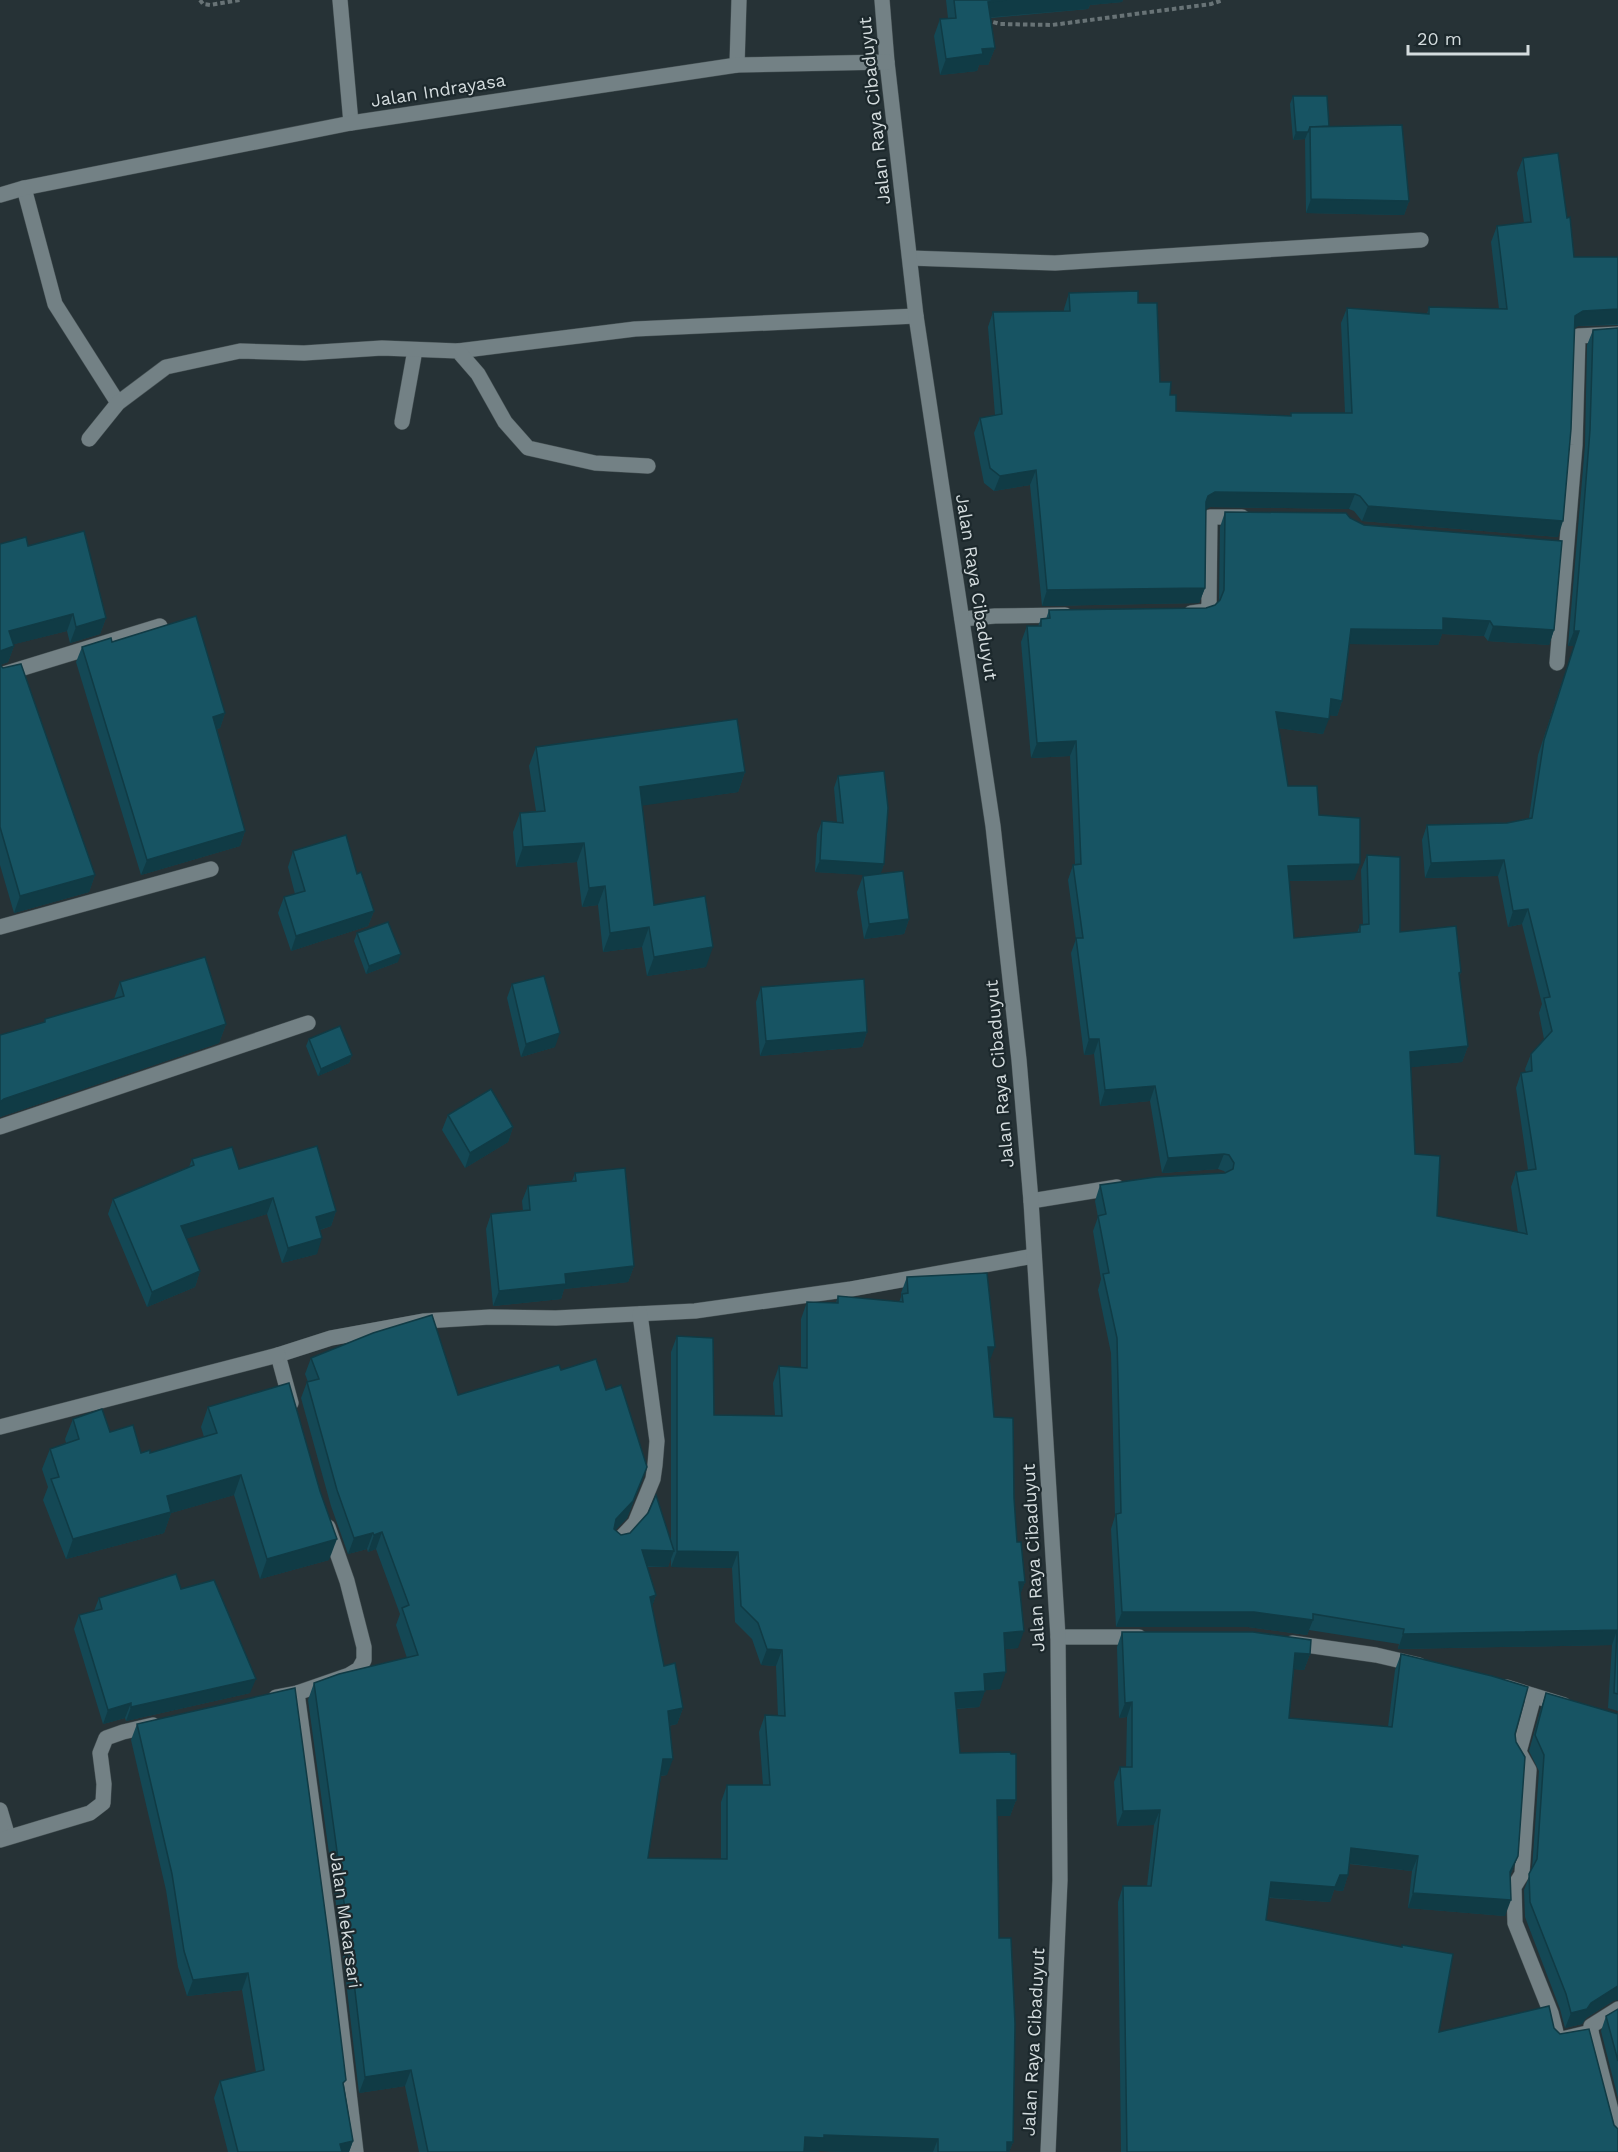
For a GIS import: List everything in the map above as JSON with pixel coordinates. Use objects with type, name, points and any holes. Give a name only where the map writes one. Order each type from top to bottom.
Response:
[{"type":"street","points":[[340,0],[351,123]]},
{"type":"street","points":[[737,65],[739,0]]},
{"type":"street","name":"Jalan Raya Cibaduyut","points":[[882,0],[916,316],[995,849],[1019,1060],[1031,1201],[1058,1637],[1060,1880],[1048,2152]]},
{"type":"street","name":"Jalan Indrayasa","points":[[0,195],[24,188],[351,123],[737,65],[887,62]]},
{"type":"street","points":[[24,188],[55,304],[118,403]]},
{"type":"street","points":[[910,258],[1055,262],[1421,240]]},
{"type":"street","points":[[89,439],[118,403],[165,367],[240,351],[304,353],[382,348],[458,351],[635,329],[916,316]]},
{"type":"street","points":[[1557,663],[1561,546],[1575,445],[1578,336],[1618,334]]},
{"type":"street","points":[[402,422],[415,350]]},
{"type":"street","points":[[458,351],[478,374],[506,422],[528,448],[596,463],[648,466]]},
{"type":"street","points":[[1177,613],[1200,613],[1206,611],[1209,605],[1210,517],[1256,518]]},
{"type":"street","points":[[962,619],[995,616],[1074,615]]},
{"type":"street","points":[[0,675],[160,626]]},
{"type":"street","points":[[0,927],[211,869]]},
{"type":"street","points":[[0,1127],[309,1023]]},
{"type":"street","points":[[1031,1201],[1129,1186]]},
{"type":"street","points":[[0,1427],[278,1355],[331,1338],[424,1321],[490,1317],[556,1318],[695,1311],[851,1289],[1034,1256]]},
{"type":"street","points":[[617,1542],[635,1523],[653,1479],[655,1464],[657,1441],[640,1314]]},
{"type":"street","points":[[278,1355],[296,1421]]},
{"type":"street","points":[[262,1700],[297,1693],[349,1675],[359,1669],[364,1660],[364,1647],[347,1581],[322,1509]]},
{"type":"street","points":[[1058,1637],[1157,1637]]},
{"type":"street","points":[[1272,1640],[1376,1655],[1433,1668]]},
{"type":"street","points":[[1489,1682],[1576,1708]]},
{"type":"street","name":"Jalan Mekarsari","points":[[297,1693],[333,1956],[356,2152]]},
{"type":"street","points":[[1534,1696],[1519,1752],[1529,1770],[1522,1874],[1514,1887],[1515,1923],[1551,2013],[1558,2040],[1591,2032]]},
{"type":"street","points":[[0,1810],[4,1838],[90,1813],[103,1803],[104,1784],[100,1753],[106,1738],[169,1721]]},
{"type":"street","points":[[1618,2009],[1591,2026],[1618,2138]]},
{"type":"path","points":[[201,0],[203,4],[210,5],[240,0]]},
{"type":"path","points":[[984,19],[1000,24],[1052,25],[1211,4],[1223,0]]},
{"type":"building","points":[[954,0],[1006,0],[988,2],[995,48],[982,49],[983,54],[946,59],[940,19],[956,18]]},
{"type":"building","points":[[1293,96],[1327,96],[1329,126],[1310,127],[1308,132],[1296,132]]},
{"type":"building","points":[[1402,125],[1409,201],[1311,199],[1310,127]]},
{"type":"building","points":[[1558,153],[1567,218],[1570,217],[1574,257],[1618,257],[1618,309],[1583,311],[1575,316],[1571,429],[1563,521],[1368,506],[1360,496],[1355,494],[1215,492],[1208,496],[1206,502],[1205,588],[1047,590],[1036,470],[1000,476],[990,468],[980,418],[1002,414],[993,312],[1070,311],[1069,293],[1138,291],[1138,303],[1157,303],[1160,382],[1171,382],[1170,395],[1176,395],[1176,411],[1291,416],[1291,413],[1352,413],[1347,308],[1429,314],[1429,307],[1507,309],[1497,226],[1531,222],[1523,158]]},
{"type":"building","points":[[1618,328],[1618,1694],[1614,1693],[1617,1630],[1403,1634],[1404,1629],[1313,1614],[1313,1620],[1254,1612],[1122,1612],[1116,1514],[1121,1513],[1117,1338],[1103,1274],[1109,1273],[1098,1216],[1106,1214],[1100,1185],[1156,1177],[1225,1173],[1233,1169],[1234,1163],[1229,1155],[1224,1154],[1168,1158],[1155,1086],[1105,1090],[1099,1039],[1089,1039],[1076,938],[1083,938],[1073,865],[1081,864],[1076,741],[1037,743],[1027,626],[1041,626],[1041,619],[1050,618],[1049,610],[1206,608],[1215,605],[1224,590],[1225,512],[1346,513],[1350,518],[1364,525],[1562,541],[1554,630],[1493,626],[1490,621],[1443,618],[1443,630],[1351,629],[1342,701],[1331,699],[1329,719],[1276,712],[1288,786],[1317,786],[1319,815],[1360,818],[1360,864],[1288,866],[1294,938],[1360,932],[1360,925],[1369,924],[1367,855],[1400,857],[1400,932],[1456,926],[1468,1046],[1410,1052],[1415,1154],[1440,1156],[1437,1216],[1527,1234],[1516,1172],[1536,1169],[1521,1073],[1532,1071],[1531,1054],[1552,1031],[1544,998],[1550,997],[1528,909],[1513,911],[1504,860],[1431,863],[1427,825],[1507,823],[1532,818],[1544,740],[1579,631],[1574,631],[1590,430],[1593,330]]},
{"type":"building","points":[[84,531],[106,618],[76,627],[73,614],[9,631],[14,646],[0,651],[0,544],[26,537],[28,546]]},
{"type":"building","points":[[196,616],[225,713],[213,717],[245,831],[147,860],[82,647],[111,638],[112,642]]},
{"type":"building","points":[[21,664],[95,875],[20,896],[0,827],[0,665],[3,668]]},
{"type":"building","points":[[737,719],[745,772],[640,787],[654,905],[705,896],[713,947],[654,957],[649,927],[610,933],[605,886],[589,888],[584,843],[523,847],[520,813],[545,811],[536,747]]},
{"type":"building","points":[[884,771],[888,808],[884,864],[820,860],[822,821],[843,823],[838,776]]},
{"type":"building","points":[[346,835],[357,874],[361,872],[374,911],[296,936],[284,897],[305,891],[293,851]]},
{"type":"building","points":[[903,871],[909,919],[869,924],[863,876]]},
{"type":"building","points":[[388,922],[401,954],[369,966],[357,933]]},
{"type":"building","points":[[205,957],[226,1024],[0,1102],[0,1035],[124,996],[120,982]]},
{"type":"building","points":[[544,976],[560,1033],[526,1044],[512,984]]},
{"type":"building","points":[[864,979],[867,1032],[766,1041],[761,987]]},
{"type":"building","points":[[340,1026],[352,1055],[321,1069],[309,1039]]},
{"type":"building","points":[[491,1089],[513,1127],[470,1153],[448,1115]]},
{"type":"building","points":[[317,1146],[336,1211],[316,1217],[322,1238],[288,1248],[273,1198],[181,1226],[200,1271],[152,1292],[113,1199],[194,1165],[192,1159],[232,1147],[239,1169]]},
{"type":"building","points":[[625,1168],[634,1266],[565,1274],[566,1284],[499,1291],[491,1214],[530,1210],[528,1186],[576,1181],[575,1173]]},
{"type":"building","points":[[987,1273],[995,1347],[988,1347],[994,1417],[1013,1418],[1017,1542],[1021,1542],[1025,1582],[1019,1582],[1024,1631],[1004,1633],[1006,1672],[984,1674],[985,1691],[955,1693],[960,1753],[1010,1752],[1016,1754],[1016,1800],[997,1800],[999,1938],[1011,1938],[1015,2024],[1013,2142],[1007,2142],[1007,2152],[938,2152],[938,2139],[824,2135],[824,2138],[805,2137],[804,2152],[428,2152],[411,2070],[365,2077],[349,1939],[314,1683],[339,1674],[418,1655],[402,1608],[409,1605],[382,1532],[354,1538],[337,1490],[307,1382],[319,1379],[311,1358],[373,1333],[432,1315],[458,1395],[559,1365],[561,1370],[596,1359],[606,1390],[621,1385],[647,1467],[633,1501],[616,1519],[614,1529],[621,1535],[630,1533],[648,1513],[656,1495],[674,1551],[642,1550],[656,1595],[650,1597],[664,1666],[675,1663],[683,1708],[668,1711],[673,1759],[663,1759],[648,1858],[727,1859],[727,1785],[770,1785],[765,1715],[785,1716],[782,1650],[767,1649],[758,1623],[741,1606],[738,1552],[677,1551],[677,1336],[713,1338],[714,1415],[782,1416],[779,1366],[807,1368],[807,1302],[838,1303],[838,1296],[903,1302],[902,1294],[908,1293],[907,1277]]},
{"type":"building","points":[[289,1383],[320,1491],[337,1539],[267,1559],[241,1475],[167,1496],[171,1512],[73,1539],[51,1479],[59,1477],[50,1449],[79,1439],[73,1419],[102,1409],[110,1432],[133,1425],[141,1453],[150,1450],[150,1453],[217,1433],[208,1407]]},
{"type":"building","points":[[176,1574],[181,1589],[214,1580],[256,1679],[131,1707],[131,1703],[108,1710],[79,1615],[102,1609],[99,1598]]},
{"type":"building","points":[[1122,1632],[1253,1632],[1311,1640],[1310,1654],[1295,1653],[1289,1718],[1392,1727],[1401,1654],[1528,1687],[1515,1734],[1516,1742],[1525,1757],[1518,1856],[1510,1872],[1511,1900],[1413,1893],[1418,1856],[1351,1848],[1348,1875],[1340,1875],[1335,1887],[1271,1882],[1266,1920],[1402,1947],[1402,1945],[1453,1954],[1439,2032],[1549,2006],[1554,2028],[1560,2034],[1589,2029],[1614,2125],[1618,2129],[1618,2152],[1127,2152],[1123,1886],[1151,1886],[1160,1810],[1123,1811],[1120,1767],[1132,1767],[1132,1702],[1125,1703]]},
{"type":"building","points":[[295,1688],[346,2080],[343,2083],[353,2141],[340,2144],[342,2152],[238,2152],[220,2081],[264,2070],[248,1973],[193,1980],[184,1951],[172,1874],[137,1724]]},
{"type":"building","points":[[1546,1693],[1618,1714],[1618,1986],[1591,2003],[1587,2009],[1571,2013],[1566,1994],[1530,1902],[1529,1874],[1537,1859],[1544,1755],[1535,1735]]},
{"type":"building","points":[[1618,2009],[1618,2061],[1606,2016]]}]
